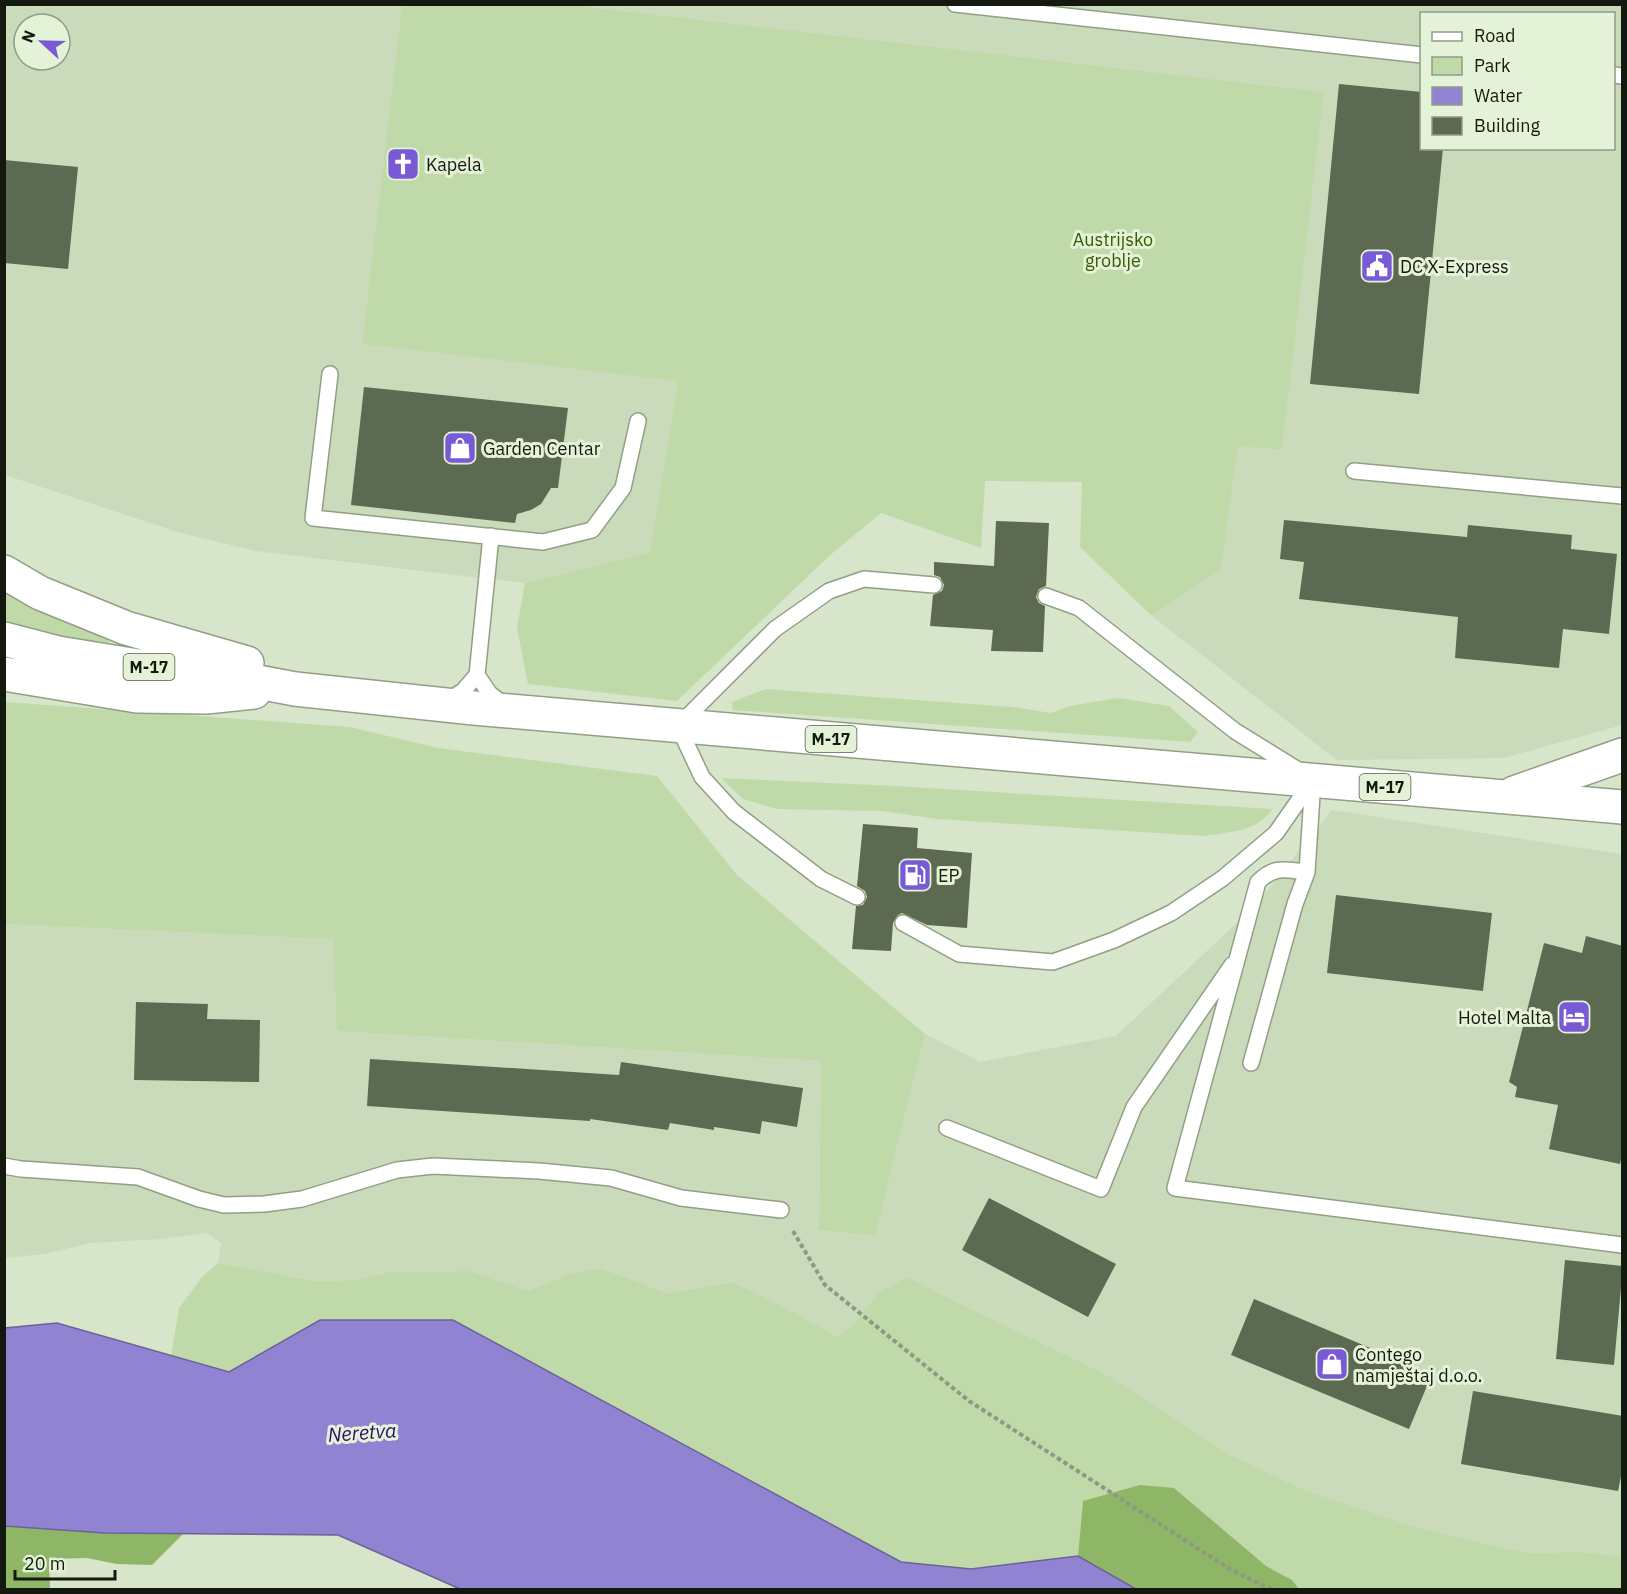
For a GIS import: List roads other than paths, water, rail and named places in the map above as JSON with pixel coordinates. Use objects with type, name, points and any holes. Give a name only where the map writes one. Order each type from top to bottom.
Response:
[{"type":"main road","points":[[4,572],[40,592],[126,628],[211,651],[350,694]]},
{"type":"main road","name":"M-17","points":[[4,639],[70,655],[138,666],[440,705],[1623,807]]},
{"type":"main road","name":"M-17","points":[[4,674],[137,696],[206,697],[295,688]]},
{"type":"main road","points":[[1501,797],[1623,755]]},
{"type":"lane","points":[[955,4],[1420,55]]},
{"type":"lane","points":[[330,374],[313,518],[543,542],[592,530],[623,488],[638,421]]},
{"type":"lane","points":[[1354,471],[1623,496]]},
{"type":"lane","points":[[440,705],[463,691],[477,675],[492,537]]},
{"type":"lane","points":[[856,897],[821,879],[734,812],[702,777],[678,726],[776,628],[829,591],[864,579],[934,585]]},
{"type":"lane","points":[[1046,596],[1079,608],[1235,731],[1285,760],[1313,780]]},
{"type":"lane","points":[[477,675],[490,694],[513,712]]},
{"type":"lane","points":[[1251,1063],[1295,904],[1307,872],[1313,780]]},
{"type":"lane","points":[[903,923],[959,954],[1053,962],[1114,940],[1171,913],[1223,878],[1276,833],[1313,780]]},
{"type":"lane","points":[[1307,872],[1276,869],[1267,873],[1258,882],[1175,1188],[1623,1245]]},
{"type":"lane","points":[[947,1128],[1101,1189],[1134,1107],[1239,955]]},
{"type":"lane","points":[[4,1166],[138,1177],[199,1199],[224,1205],[264,1204],[302,1199],[397,1170],[433,1166],[539,1171],[611,1178],[681,1198],[780,1210]]},
{"type":"water","name":"Neretva","points":[[320,1320],[453,1320],[901,1562],[971,1569],[1078,1556],[1136,1589],[460,1589],[338,1535],[105,1533],[5,1526],[5,1328],[57,1323],[229,1372]]},
{"type":"place","name":"Kapela","points":[[403,164]]},
{"type":"place","name":"DC X-Express","points":[[1377,266]]},
{"type":"place","name":"Garden Centar","points":[[460,448]]},
{"type":"place","name":"EP","points":[[915,875]]},
{"type":"place","name":"Hotel Malta","points":[[1574,1017]]},
{"type":"place","name":"Contego namještaj d.o.o.","points":[[1332,1364]]},
{"type":"park label","name":"Austrijsko groblje","points":[[1113,249]]}]
